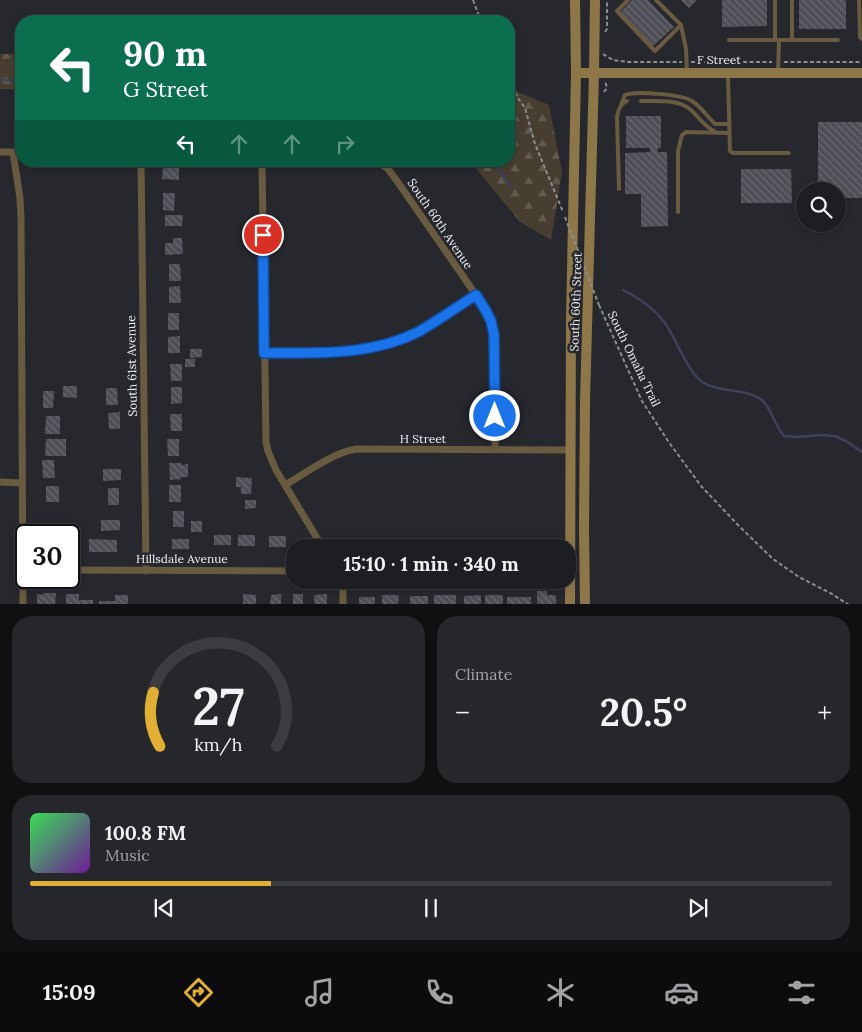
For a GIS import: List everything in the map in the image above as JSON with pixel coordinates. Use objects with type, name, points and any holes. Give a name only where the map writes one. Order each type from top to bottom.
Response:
[{"type":"main road","name":"South 60th Street","points":[[570,539],[571,320],[576,73],[575,0]]},
{"type":"main road","name":"South 60th Street","points":[[585,604],[585,401],[595,0]]},
{"type":"main road","name":"F Street","points":[[576,73],[862,73]]},
{"type":"main road","name":"South 60th Street","points":[[570,589],[570,604]]},
{"type":"street","points":[[0,152],[15,152]]},
{"type":"street","points":[[18,167],[21,218],[23,524]]},
{"type":"street","name":"South 61st Avenue","points":[[141,167],[146,571]]},
{"type":"street","points":[[262,167],[266,442],[272,461],[318,539]]},
{"type":"street","name":"South 60th Avenue","points":[[385,167],[476,295],[491,321],[494,335],[495,450]]},
{"type":"street","points":[[264,353],[342,352],[378,346],[418,332],[476,295]]},
{"type":"street","name":"H Street","points":[[285,485],[345,451],[571,450]]},
{"type":"street","points":[[0,482],[22,483]]},
{"type":"street","name":"Hillsdale Avenue","points":[[80,570],[286,571]]},
{"type":"street","points":[[23,589],[23,604]]},
{"type":"street","points":[[343,589],[343,604]]},
{"type":"lane","points":[[628,0],[617,12],[655,51],[681,25]]},
{"type":"lane","points":[[656,0],[681,25],[687,73]]},
{"type":"lane","points":[[775,0],[778,73]]},
{"type":"lane","points":[[792,0],[792,40]]},
{"type":"lane","points":[[859,0],[860,37],[862,39]]},
{"type":"lane","points":[[657,10],[662,5]]},
{"type":"lane","points":[[666,19],[671,14]]},
{"type":"lane","points":[[729,40],[838,40]]},
{"type":"lane","points":[[728,73],[730,152],[733,154],[788,153]]},
{"type":"lane","points":[[619,189],[617,117],[618,109],[625,95],[630,93],[684,97],[692,101],[715,124],[729,124]]},
{"type":"lane","points":[[621,105],[627,101]]},
{"type":"lane","points":[[642,101],[682,104],[690,109],[707,127],[716,132]]},
{"type":"lane","points":[[678,212],[678,151],[681,137],[686,132],[729,133]]},
{"type":"path","points":[[473,0],[479,15]]},
{"type":"path","points":[[603,54],[613,60],[628,62],[862,62]]},
{"type":"path","name":"South Omaha Trail","points":[[515,94],[525,108],[535,144],[599,305],[642,401],[668,441],[702,486],[773,559],[799,577],[849,604]]},
{"type":"green space","points":[[0,54],[15,54],[15,89],[0,89]]},
{"type":"green space","points":[[515,91],[549,105],[562,172],[551,240],[520,222],[475,167],[515,167]]},
{"type":"building","points":[[632,0],[648,0],[674,27],[653,46],[620,12]]},
{"type":"building","points":[[681,0],[697,0],[689,8]]},
{"type":"building","points":[[722,0],[767,0],[767,26],[722,27]]},
{"type":"building","points":[[799,0],[846,0],[846,29],[799,29]]},
{"type":"building","points":[[626,116],[661,116],[661,148],[658,148],[658,152],[667,152],[668,226],[641,227],[641,194],[625,194],[625,153],[650,152],[650,148],[626,148]]},
{"type":"building","points":[[818,122],[862,122],[862,198],[846,198],[846,182],[818,182]]},
{"type":"building","points":[[163,168],[179,168],[179,180],[162,179]]},
{"type":"building","points":[[741,169],[791,169],[792,203],[741,203]]},
{"type":"building","points":[[163,193],[175,193],[174,211],[163,210]]},
{"type":"building","points":[[165,215],[183,215],[182,226],[165,226]]},
{"type":"building","points":[[173,238],[182,238],[183,254],[165,255],[165,243],[173,243]]},
{"type":"building","points":[[169,264],[180,264],[181,281],[169,281]]},
{"type":"building","points":[[180,286],[181,303],[169,303],[169,287]]},
{"type":"building","points":[[168,313],[179,313],[179,330],[168,330]]},
{"type":"building","points":[[180,336],[180,353],[168,353],[168,337]]},
{"type":"building","points":[[190,349],[202,349],[202,357],[190,358]]},
{"type":"building","points":[[185,359],[195,359],[195,367],[185,367]]},
{"type":"building","points":[[170,364],[182,364],[182,381],[171,381]]},
{"type":"building","points":[[63,386],[77,386],[77,398],[63,397]]},
{"type":"building","points":[[171,387],[182,387],[182,403],[171,404]]},
{"type":"building","points":[[106,388],[117,388],[118,405],[106,405]]},
{"type":"building","points":[[43,391],[54,391],[53,408],[43,408]]},
{"type":"building","points":[[120,412],[120,429],[109,429],[108,413]]},
{"type":"building","points":[[170,414],[182,414],[182,431],[171,431]]},
{"type":"building","points":[[46,416],[60,416],[60,434],[45,434]]},
{"type":"building","points":[[46,439],[66,439],[66,456],[45,456]]},
{"type":"building","points":[[167,439],[179,439],[179,456],[168,456]]},
{"type":"building","points":[[42,460],[54,460],[55,478],[43,478]]},
{"type":"building","points":[[169,463],[188,464],[188,477],[170,480]]},
{"type":"building","points":[[103,469],[121,469],[121,480],[103,481]]},
{"type":"building","points":[[236,477],[252,478],[251,494],[241,494],[241,487],[236,487]]},
{"type":"building","points":[[169,485],[181,485],[181,502],[169,502]]},
{"type":"building","points":[[46,486],[59,486],[59,502],[46,502]]},
{"type":"building","points":[[108,488],[119,488],[119,505],[108,505]]},
{"type":"building","points":[[245,500],[256,500],[256,508],[245,509]]},
{"type":"building","points":[[173,511],[184,511],[184,527],[173,527]]},
{"type":"building","points":[[101,520],[120,520],[120,530],[101,531]]},
{"type":"building","points":[[191,521],[202,521],[202,532],[191,532]]},
{"type":"building","points":[[214,535],[231,535],[231,545],[214,545]]},
{"type":"building","points":[[238,535],[255,535],[255,546],[238,546]]},
{"type":"building","points":[[269,536],[286,536],[286,547],[269,547]]},
{"type":"building","points":[[89,539],[117,540],[117,552],[89,552]]},
{"type":"building","points":[[172,539],[189,539],[189,549],[172,549]]},
{"type":"building","points":[[537,591],[547,591],[547,595],[556,595],[556,604],[537,604]]},
{"type":"building","points":[[43,593],[56,593],[55,604],[37,604],[37,594],[43,595]]},
{"type":"building","points":[[66,594],[79,594],[79,600],[93,600],[93,604],[66,604]]},
{"type":"building","points":[[243,594],[256,595],[256,604],[243,604]]},
{"type":"building","points":[[281,594],[281,604],[270,604],[271,595]]},
{"type":"building","points":[[293,594],[303,594],[303,604],[293,604]]},
{"type":"building","points":[[327,594],[327,604],[315,604],[314,595]]},
{"type":"building","points":[[115,595],[128,595],[128,604],[99,604],[99,601],[115,601]]},
{"type":"building","points":[[382,595],[399,595],[398,604],[382,604]]},
{"type":"building","points":[[434,595],[456,595],[456,604],[434,604]]},
{"type":"building","points":[[481,595],[481,604],[464,604],[464,596]]},
{"type":"building","points":[[485,595],[503,595],[503,604],[485,604]]},
{"type":"building","points":[[410,596],[428,596],[428,604],[410,604]]},
{"type":"building","points":[[359,597],[375,597],[375,604],[359,604]]},
{"type":"building","points":[[507,597],[531,597],[531,604],[507,604]]},
{"type":"waterway","points":[[0,80],[15,81]]},
{"type":"waterway","points":[[499,167],[510,187]]},
{"type":"waterway","points":[[623,290],[646,304],[661,318],[693,372],[704,383],[717,388],[756,396],[768,408],[784,436],[835,436],[862,452]]},
{"type":"route","points":[[263,235],[264,353],[342,352],[378,346],[418,332],[476,295],[491,321],[494,335],[495,416]]}]
